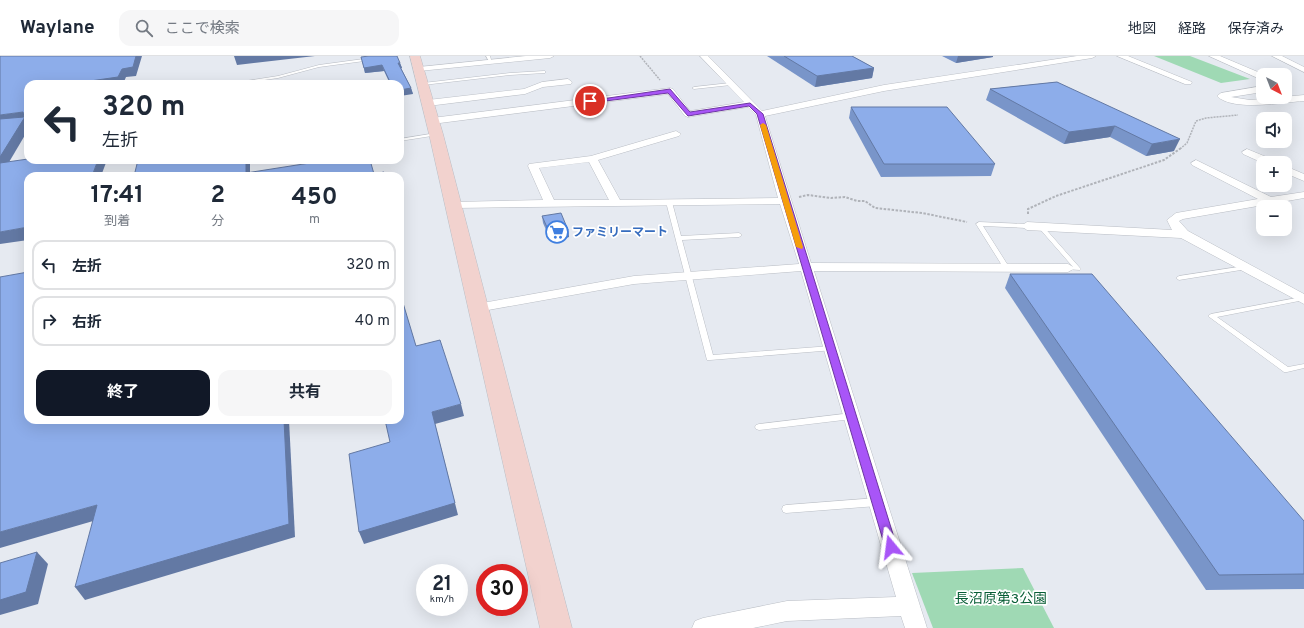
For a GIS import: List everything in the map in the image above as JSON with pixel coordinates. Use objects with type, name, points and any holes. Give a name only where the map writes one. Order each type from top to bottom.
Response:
[{"type":"street","points":[[425,94],[490,59],[550,56]]},
{"type":"street","points":[[704,56],[755,109],[832,348],[908,606],[916,628]]},
{"type":"street","points":[[425,94],[670,91],[688,114],[755,109],[898,85],[1092,56]]},
{"type":"street","points":[[1121,56],[1188,82]]},
{"type":"street","points":[[1213,56],[1256,74]]},
{"type":"street","points":[[1276,56],[1304,70]]},
{"type":"street","points":[[425,94],[525,91],[542,85],[568,82]]},
{"type":"street","points":[[1256,90],[1221,96],[1231,100],[1243,102],[1256,101]]},
{"type":"street","points":[[1292,90],[1304,96]]},
{"type":"street","points":[[425,94],[556,628]]},
{"type":"street","points":[[1292,97],[1304,96]]},
{"type":"street","points":[[550,203],[533,166],[592,158],[676,134]]},
{"type":"street","points":[[1247,152],[1256,156]]},
{"type":"street","points":[[592,158],[616,202]]},
{"type":"street","points":[[1196,163],[1268,200]]},
{"type":"street","points":[[1292,172],[1304,178]]},
{"type":"street","points":[[1276,200],[1304,195]]},
{"type":"street","points":[[453,205],[785,201]]},
{"type":"street","points":[[1256,203],[1180,216],[1173,220],[1175,226],[1184,234],[1303,299]]},
{"type":"street","points":[[1027,226],[1184,234]]},
{"type":"street","points":[[477,308],[634,280],[806,267],[1068,268]]},
{"type":"street","points":[[703,628],[786,611],[908,606]]},
{"type":"lane","points":[[257,80],[278,77],[319,66],[376,59]]},
{"type":"lane","points":[[404,133],[425,94],[510,74],[544,72]]},
{"type":"lane","points":[[694,88],[730,84]]},
{"type":"lane","points":[[669,202],[687,276],[710,358],[832,348]]},
{"type":"lane","points":[[979,224],[1027,226]]},
{"type":"lane","points":[[979,224],[1006,267]]},
{"type":"lane","points":[[1041,227],[1078,269],[1068,268]]},
{"type":"lane","points":[[678,238],[739,236]]},
{"type":"lane","points":[[1179,278],[1245,268]]},
{"type":"lane","points":[[1303,299],[1211,316],[1287,370],[1304,366]]},
{"type":"lane","points":[[759,427],[852,416]]},
{"type":"lane","points":[[786,509],[878,502]]},
{"type":"path","points":[[640,56],[670,91]]},
{"type":"path","points":[[1027,226],[1028,209],[1056,196],[1164,160],[1187,142],[1196,121],[1206,118],[1242,114]]},
{"type":"path","points":[[785,201],[808,195],[831,198],[845,196],[857,201],[865,201],[875,208],[922,213],[979,224]]},
{"type":"green space","points":[[1154,56],[1190,56],[1250,79],[1221,83]]},
{"type":"green space","name":"長沼原第3公園","points":[[1023,568],[1054,628],[933,628],[912,573]]},
{"type":"building","points":[[0,56],[136,56],[133,67],[122,69],[118,77],[97,80],[24,80],[24,117],[23,112],[0,115]]},
{"type":"building","points":[[397,56],[400,63],[398,63],[411,88],[404,89],[404,80],[389,80],[382,65],[364,68],[361,57]]},
{"type":"building","points":[[784,56],[852,56],[874,68],[817,76]]},
{"type":"building","points":[[1057,82],[1180,139],[1152,144],[1115,126],[1069,132],[990,89]]},
{"type":"building","points":[[851,107],[947,107],[995,164],[884,164]]},
{"type":"building","points":[[24,117],[0,157],[0,119]]},
{"type":"building","points":[[24,160],[24,164],[96,164],[94,172],[24,172],[24,228],[0,232],[0,163]]},
{"type":"building","points":[[137,164],[246,164],[246,172],[135,172]]},
{"type":"building","points":[[303,164],[371,164],[373,172],[252,172]]},
{"type":"building","points":[[561,213],[568,230],[550,234],[542,216]]},
{"type":"building","points":[[24,273],[24,424],[284,424],[289,524],[75,587],[97,505],[0,532],[0,277]]},
{"type":"building","points":[[1010,274],[1092,274],[1304,521],[1304,574],[1219,575]]},
{"type":"building","points":[[404,306],[416,346],[440,340],[461,404],[432,412],[455,503],[359,532],[349,454],[390,442],[386,424],[404,424]]},
{"type":"building","points":[[37,552],[26,592],[0,600],[0,563]]},
{"type":"slow traffic","points":[[763,125],[800,247]]},
{"type":"place","name":"ファミリーマート","points":[[557,232]]},
{"type":"route","points":[[590,101],[670,91],[688,114],[750,104],[760,114],[785,201],[832,348],[891,547]]}]
